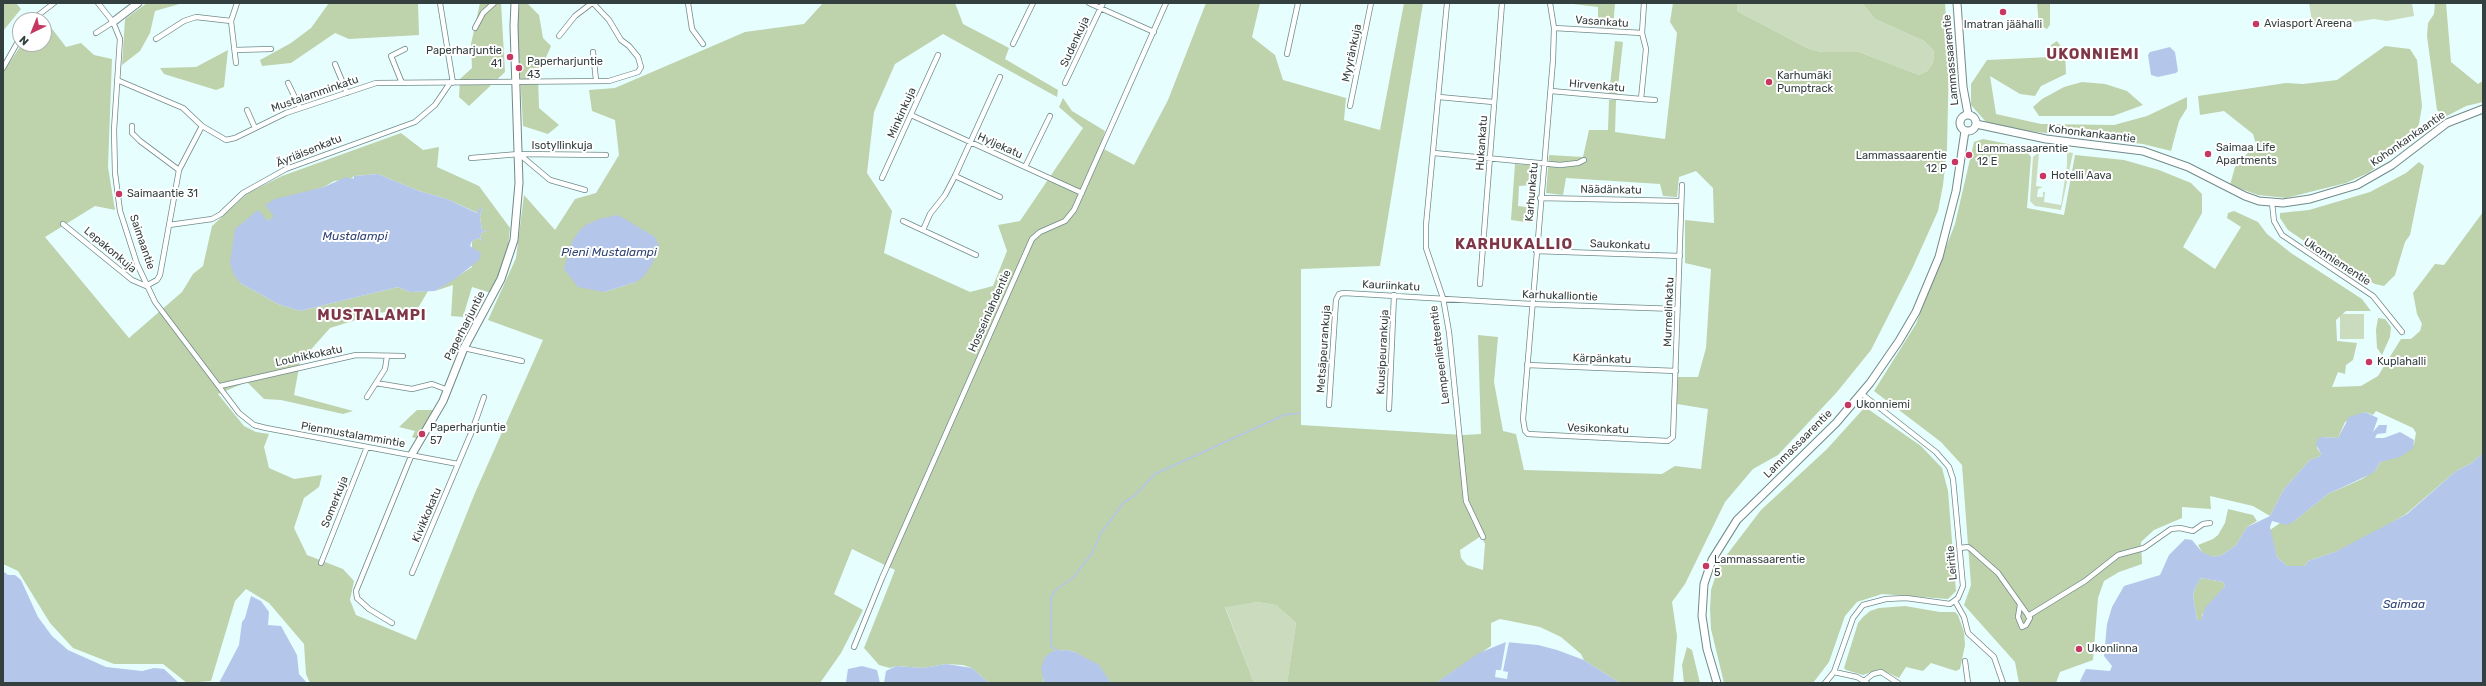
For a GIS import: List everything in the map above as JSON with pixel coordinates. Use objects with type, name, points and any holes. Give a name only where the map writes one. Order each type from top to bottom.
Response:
[{"type":"street","points":[[42,12],[54,3]]},
{"type":"street","name":"Saimaantie","points":[[98,3],[113,22],[120,39],[114,152],[118,197],[125,228],[146,286],[169,323],[247,421]]},
{"type":"street","points":[[96,33],[138,3]]},
{"type":"street","points":[[236,64],[231,21],[237,3]]},
{"type":"street","points":[[440,3],[452,83]]},
{"type":"street","points":[[475,28],[483,13],[494,3]]},
{"type":"street","name":"Paperharjuntie","points":[[392,622],[365,605],[357,598],[356,591],[412,454],[448,390],[464,348],[510,257],[519,209],[515,3]]},
{"type":"street","points":[[559,36],[575,16],[592,3]]},
{"type":"street","name":"Mustalamminkatu","points":[[117,80],[184,108],[202,126],[226,140],[235,138],[300,108],[376,83],[609,81],[638,72],[641,67],[629,46],[621,40],[610,20],[592,3]]},
{"type":"street","points":[[688,3],[692,29],[703,44]]},
{"type":"street","points":[[1013,44],[1033,3]]},
{"type":"street","points":[[1089,3],[1154,32]]},
{"type":"street","name":"Sudenkuja","points":[[1065,83],[1103,3]]},
{"type":"street","name":"Hosseinlahdentie","points":[[854,647],[882,578],[1032,239],[1040,232],[1065,221],[1074,210],[1166,3]]},
{"type":"street","points":[[1287,54],[1298,3]]},
{"type":"street","name":"Myyränkuja","points":[[1350,106],[1371,3]]},
{"type":"street","name":"Lempeenlietteentie","points":[[1447,3],[1426,225],[1426,248],[1443,298],[1449,332],[1463,484],[1471,516],[1483,537]]},
{"type":"street","name":"Hukankatu","points":[[1480,284],[1493,102],[1502,3]]},
{"type":"street","name":"Karhunkatu","points":[[1524,431],[1523,419],[1531,304],[1550,91],[1554,28],[1550,3]]},
{"type":"street","name":"Vasankatu","points":[[1554,28],[1642,33],[1644,3]]},
{"type":"street","name":"Lammassaarentie","points":[[1957,3],[1963,87],[1968,114]]},
{"type":"street","points":[[156,39],[184,21],[196,17],[231,21]]},
{"type":"street","points":[[1641,99],[1646,49],[1642,33]]},
{"type":"street","points":[[235,50],[271,49]]},
{"type":"street","points":[[402,83],[391,56],[405,49]]},
{"type":"street","points":[[3,68],[12,52]]},
{"type":"street","points":[[593,52],[596,80]]},
{"type":"street","name":"Minkinkuja","points":[[882,178],[938,55]]},
{"type":"street","points":[[335,64],[347,93]]},
{"type":"street","points":[[923,230],[930,214],[945,195],[955,176],[969,142],[1000,77]]},
{"type":"street","points":[[288,83],[300,108]]},
{"type":"street","name":"Äyriäisenkatu","points":[[168,226],[212,219],[221,214],[243,193],[286,169],[416,122],[435,105],[452,83]]},
{"type":"street","name":"Hirvenkatu","points":[[1550,91],[1655,100]]},
{"type":"street","points":[[1439,97],[1493,102]]},
{"type":"street","name":"Kohonkankaantie","points":[[1976,124],[2046,140],[2143,152],[2188,166],[2245,196],[2272,203],[2310,199],[2358,185],[2392,165],[2447,123],[2483,109]]},
{"type":"street","points":[[246,110],[255,128]]},
{"type":"street","points":[[1968,114],[1974,118],[1976,124],[1971,131],[1965,131],[1960,126],[1960,120],[1968,114]]},
{"type":"street","name":"Hyljekatu","points":[[911,115],[1082,193]]},
{"type":"street","points":[[1025,167],[1050,116]]},
{"type":"street","points":[[132,126],[132,133],[140,142],[179,170]]},
{"type":"street","points":[[146,286],[157,280],[160,275],[179,170],[202,126]]},
{"type":"street","name":"Lammassaarentie","points":[[1717,683],[1707,649],[1702,616],[1704,584],[1712,560],[1725,536],[1744,513],[1816,444],[1862,394],[1916,312],[1939,257],[1956,191],[1965,131]]},
{"type":"street","points":[[1434,153],[1569,165],[1584,160]]},
{"type":"street","points":[[519,154],[550,180],[585,190]]},
{"type":"street","name":"Isotyllinkuja","points":[[471,158],[519,154],[606,155]]},
{"type":"street","points":[[955,176],[1000,197]]},
{"type":"street","name":"Murmelinkatu","points":[[1671,439],[1674,434],[1682,185]]},
{"type":"street","name":"Näädänkatu","points":[[1540,198],[1681,201]]},
{"type":"street","name":"Ukonniementie","points":[[2272,203],[2274,221],[2282,235],[2373,296],[2402,332]]},
{"type":"street","points":[[903,221],[976,255]]},
{"type":"street","name":"Lepakonkuja","points":[[64,224],[132,280],[146,286]]},
{"type":"street","name":"Saukonkatu","points":[[1536,251],[1680,256]]},
{"type":"street","name":"Kauriinkatu","points":[[1339,294],[1344,292],[1443,298]]},
{"type":"street","name":"Metsäpeurankuja","points":[[1329,405],[1336,300],[1339,294]]},
{"type":"street","name":"Kuusipeurankuja","points":[[1389,409],[1394,295]]},
{"type":"street","name":"Karhukalliontie","points":[[1443,298],[1531,304],[1678,309]]},
{"type":"street","points":[[464,348],[522,361]]},
{"type":"street","name":"Louhikkokatu","points":[[220,386],[350,356],[365,354],[404,356]]},
{"type":"street","points":[[368,397],[387,365],[387,356]]},
{"type":"street","name":"Kärpänkatu","points":[[1527,365],[1676,371]]},
{"type":"street","points":[[376,383],[412,390],[432,384],[448,390]]},
{"type":"street","name":"Leiritie","points":[[1862,394],[1936,452],[1949,467],[1953,479],[1963,586],[1960,595],[1955,601]]},
{"type":"street","name":"Kivikkokatu","points":[[412,572],[458,464],[484,397]]},
{"type":"street","name":"Pienmustalammintie","points":[[247,421],[266,428],[412,454],[458,464]]},
{"type":"street","name":"Vesikonkatu","points":[[1524,431],[1536,435],[1671,439]]},
{"type":"street","name":"Somerkuja","points":[[321,562],[367,447]]},
{"type":"street","points":[[2020,605],[2019,623],[2022,626],[2026,625],[2029,617],[2085,581],[2118,555],[2144,548],[2170,529],[2180,528],[2193,531],[2203,524],[2210,523]]},
{"type":"street","points":[[1960,548],[1968,547],[1987,562],[1998,573],[2029,617]]},
{"type":"street","points":[[1825,683],[1834,672],[1853,618],[1863,605],[1898,598],[1944,604],[1955,601],[1964,617],[1968,633],[1996,661],[2003,683]]},
{"type":"street","points":[[1965,661],[1968,683]]},
{"type":"street","points":[[1834,672],[1866,682],[1873,674],[1881,672],[1898,683]]},
{"type":"green space","points":[[3,3],[16,3],[21,9],[19,12],[12,12],[12,20],[3,31]]},
{"type":"green space","points":[[147,3],[183,3],[155,11],[150,33],[140,51],[122,65],[125,19]]},
{"type":"green space","points":[[329,3],[418,3],[419,35],[349,39],[335,33],[291,63],[262,66],[260,60],[291,43],[311,28]]},
{"type":"green space","points":[[480,3],[501,3],[505,72],[469,106],[459,97],[460,79],[472,68],[471,44]]},
{"type":"green space","points":[[520,3],[527,3],[539,15],[543,38],[551,46],[538,76],[539,108],[559,125],[548,134],[523,126],[517,20]]},
{"type":"green space","points":[[823,3],[955,3],[963,24],[1009,48],[1005,59],[1058,90],[1057,97],[943,34],[895,64],[874,112],[867,173],[892,211],[884,253],[970,292],[993,286],[1007,251],[998,225],[1020,221],[1083,128],[1059,107],[1063,98],[1072,111],[1105,131],[1100,147],[1134,165],[1168,100],[1206,3],[1260,3],[1252,37],[1275,55],[1283,80],[1346,98],[1344,120],[1380,130],[1404,3],[1423,3],[1380,266],[1301,269],[1301,425],[1463,435],[1481,434],[1478,335],[1498,337],[1494,382],[1503,431],[1516,434],[1524,470],[1662,474],[1675,466],[1701,469],[1708,409],[1677,404],[1678,377],[1698,377],[1706,348],[1711,269],[1685,263],[1685,220],[1714,223],[1713,188],[1696,171],[1679,177],[1677,197],[1663,196],[1660,184],[1566,178],[1563,195],[1546,193],[1549,155],[1583,157],[1589,130],[1608,130],[1609,100],[1616,100],[1615,132],[1665,139],[1677,33],[1670,22],[1673,3],[1738,3],[1737,11],[1809,49],[1822,52],[1859,52],[1919,75],[1927,71],[1933,63],[1934,51],[1924,41],[1875,19],[1862,3],[1945,3],[1949,57],[1947,148],[1943,185],[1938,211],[1912,269],[1871,350],[1837,392],[1778,455],[1753,469],[1725,502],[1685,584],[1672,602],[1677,636],[1673,683],[1620,683],[1584,660],[1581,654],[1561,637],[1540,627],[1500,619],[1491,623],[1491,646],[1436,683],[1287,683],[1296,623],[1276,605],[1257,602],[1225,607],[1254,683],[1111,683],[1086,659],[1075,652],[1066,650],[1053,651],[1043,679],[1044,683],[989,683],[972,668],[963,665],[946,664],[923,668],[896,666],[890,668],[879,665],[864,648],[895,570],[852,549],[834,594],[863,610],[841,653],[820,683],[310,683],[306,674],[304,644],[269,603],[246,589],[235,601],[211,681],[187,683],[163,664],[114,664],[73,648],[50,623],[18,571],[3,564],[3,72],[17,52],[52,52],[52,29],[66,47],[81,43],[94,55],[112,59],[108,167],[115,210],[95,206],[45,237],[129,338],[182,292],[193,274],[203,266],[212,226],[248,193],[282,176],[401,133],[423,150],[439,147],[437,167],[479,186],[510,228],[507,256],[491,293],[472,287],[463,317],[451,316],[453,285],[435,291],[472,267],[472,241],[479,238],[482,241],[480,237],[482,232],[487,231],[482,230],[480,217],[482,209],[480,208],[478,213],[447,199],[419,191],[378,174],[354,176],[351,179],[334,181],[324,187],[307,192],[268,221],[240,283],[278,304],[300,311],[398,287],[410,292],[428,291],[418,308],[378,313],[330,328],[300,362],[294,395],[353,411],[343,414],[281,400],[264,399],[247,382],[218,394],[244,426],[256,432],[269,434],[264,447],[269,468],[294,479],[322,475],[319,487],[304,498],[294,528],[307,555],[343,569],[354,581],[350,600],[356,615],[416,640],[475,493],[543,340],[488,320],[516,258],[524,195],[555,230],[575,199],[596,193],[619,155],[615,120],[592,111],[589,90],[615,88],[745,32],[804,24]],"holes":[[[579,231],[636,282],[604,292],[567,257]],[[1481,536],[1485,544],[1483,570],[1467,565],[1461,558],[1460,550]]]},
{"type":"green space","points":[[1565,3],[1615,3],[1613,29],[1598,27],[1598,7]]},
{"type":"green space","points":[[1738,3],[1862,3],[1875,19],[1924,41],[1934,51],[1933,63],[1927,71],[1919,75],[1859,52],[1822,52],[1809,49],[1737,11]]},
{"type":"green space","points":[[2037,3],[2050,3],[2050,25],[2047,29],[2039,25]]},
{"type":"green space","points":[[2309,3],[2412,3],[2414,16],[2387,21],[2374,19],[2313,28]]},
{"type":"green space","points":[[2435,3],[2446,3],[2451,62],[2478,84],[2483,81],[2483,102],[2466,106],[2445,117],[2437,110],[2427,36],[2428,23],[2434,14]]},
{"type":"green space","points":[[1615,41],[1623,42],[1617,95],[1609,94]]},
{"type":"green space","points":[[2057,41],[2065,52],[2066,74],[2041,86],[2035,96],[2020,94],[1990,76],[1996,114],[2041,124],[2114,125],[2147,116],[2187,97],[2187,108],[2179,121],[2171,151],[2143,144],[2028,131],[1986,122],[1971,105],[1971,84],[1987,60],[2050,57],[2051,45]]},
{"type":"green space","points":[[2385,46],[2410,49],[2417,60],[2422,106],[2419,124],[2410,143],[2368,173],[2346,183],[2286,198],[2258,195],[2230,185],[2235,167],[2256,144],[2253,134],[2224,111],[2200,115],[2198,96],[2286,83],[2303,84],[2337,80]]},
{"type":"green space","points":[[228,50],[224,87],[216,90],[164,74],[160,68],[196,67]]},
{"type":"green space","points":[[2082,82],[2105,84],[2127,91],[2143,105],[2113,116],[2039,116],[2033,107],[2042,99],[2064,87]]},
{"type":"green space","points":[[1983,139],[2023,147],[2031,157],[2027,208],[2064,215],[2075,155],[2124,160],[2159,170],[2191,183],[2202,194],[2202,213],[2183,247],[2215,269],[2241,227],[2227,218],[2228,213],[2234,211],[2258,222],[2267,234],[2291,253],[2362,299],[2371,311],[2346,311],[2336,320],[2337,341],[2357,343],[2353,360],[2346,365],[2345,374],[2338,372],[2332,387],[2361,386],[2378,376],[2401,339],[2411,339],[2420,331],[2422,324],[2417,314],[2413,293],[2435,264],[2444,265],[2483,212],[2483,453],[2472,463],[2456,471],[2406,514],[2374,533],[2335,552],[2308,561],[2305,566],[2287,566],[2277,557],[2270,530],[2280,523],[2293,522],[2328,494],[2362,479],[2376,470],[2380,462],[2390,459],[2414,444],[2416,433],[2413,428],[2376,411],[2373,415],[2365,412],[2345,422],[2338,438],[2321,437],[2317,448],[2321,456],[2310,460],[2284,489],[2270,516],[2253,506],[2210,496],[2211,509],[2182,507],[2182,518],[2154,530],[2141,542],[2142,564],[2119,572],[2104,581],[2098,598],[2093,660],[2060,672],[2056,683],[2019,683],[2015,662],[1964,605],[1971,585],[1962,465],[1941,442],[1874,391],[1916,324],[1955,224],[1974,142]]},
{"type":"green space","points":[[2039,152],[2036,186],[2043,187],[2038,189],[2037,197],[2043,197],[2043,192],[2045,192],[2044,202],[2061,205],[2067,165],[2067,152],[2073,153],[2061,210],[2035,206],[2030,201],[2033,157]]},
{"type":"green space","points":[[2419,162],[2424,166],[2410,235],[2405,242],[2395,275],[2384,286],[2375,284],[2355,274],[2316,249],[2288,230],[2280,218],[2280,213],[2309,210],[2370,192],[2406,173]]},
{"type":"green space","points":[[1515,164],[1539,166],[1536,182],[1531,185],[1519,186],[1518,206],[1534,208],[1532,223],[1511,220]]},
{"type":"green space","points":[[2340,314],[2364,314],[2364,339],[2340,339]]},
{"type":"green space","points":[[2378,318],[2385,319],[2391,327],[2390,337],[2382,355],[2377,348],[2376,330]]},
{"type":"green space","points":[[1865,407],[1921,446],[1942,468],[1948,491],[1956,591],[1948,599],[1882,594],[1857,602],[1845,616],[1829,662],[1813,683],[1724,683],[1711,629],[1710,609],[1711,590],[1719,565],[1761,510],[1827,449]]},
{"type":"green space","points":[[417,410],[435,410],[418,439],[412,437],[415,431],[399,427]]},
{"type":"green space","points":[[2228,509],[2253,515],[2257,521],[2247,527],[2236,545],[2222,555],[2213,557],[2207,555],[2202,552],[2198,545],[2213,539],[2218,535],[2225,523]]},
{"type":"green space","points":[[2201,578],[2223,582],[2225,586],[2202,615],[2202,620],[2197,620],[2193,596],[2195,588]]},
{"type":"green space","points":[[1257,602],[1276,605],[1296,623],[1287,683],[1254,683],[1225,606]]},
{"type":"green space","points":[[1905,606],[1940,612],[1955,612],[1958,615],[1964,632],[1965,645],[1960,669],[1956,671],[1931,663],[1923,671],[1906,667],[1899,678],[1880,669],[1863,675],[1846,670],[1844,668],[1858,623],[1863,617],[1870,611],[1879,608]]},
{"type":"green space","points":[[1687,647],[1692,650],[1700,683],[1684,683],[1682,665]]},
{"type":"water","points":[[2170,47],[2175,52],[2178,71],[2176,73],[2158,77],[2151,75],[2148,55],[2150,52]]},
{"type":"water","name":"Mustalampi","points":[[378,174],[419,191],[447,199],[477,213],[480,207],[482,209],[480,217],[482,230],[489,231],[482,232],[480,237],[485,243],[479,238],[472,241],[470,246],[481,253],[479,260],[455,279],[435,291],[410,292],[398,287],[300,311],[278,304],[240,283],[233,273],[230,263],[235,229],[258,210],[268,221],[274,216],[265,205],[275,199],[324,187],[346,177],[351,179],[354,178],[354,176]]},
{"type":"water","name":"Pieni Mustalampi","points":[[618,215],[655,237],[659,246],[652,264],[644,276],[636,282],[604,292],[578,287],[564,269],[572,242],[579,231],[586,225],[599,219]]},
{"type":"water","name":"Saimaa","points":[[2365,412],[2378,418],[2373,432],[2379,425],[2387,425],[2386,433],[2377,434],[2375,438],[2384,438],[2400,432],[2414,440],[2413,448],[2400,457],[2380,462],[2376,470],[2371,474],[2328,494],[2293,522],[2286,525],[2272,521],[2270,527],[2277,557],[2287,566],[2305,566],[2308,561],[2335,552],[2407,514],[2456,471],[2472,463],[2483,453],[2483,683],[2079,683],[2086,669],[2110,671],[2112,666],[2104,656],[2107,624],[2112,607],[2124,586],[2160,575],[2169,555],[2185,539],[2192,540],[2202,552],[2213,557],[2222,555],[2236,545],[2247,527],[2270,516],[2284,489],[2310,460],[2321,456],[2316,444],[2318,439],[2321,437],[2338,438],[2349,417]],"holes":[[[2201,578],[2223,582],[2225,586],[2205,608],[2201,620],[2197,620],[2193,596],[2195,588]]]},
{"type":"water","points":[[3,571],[8,575],[15,575],[21,580],[38,617],[52,636],[68,650],[106,667],[142,671],[154,668],[164,669],[179,683],[3,683]]},
{"type":"water","points":[[251,596],[261,601],[269,612],[268,625],[281,626],[297,655],[299,674],[307,683],[219,683],[239,645],[242,622],[245,618]]},
{"type":"water","points":[[1506,642],[1538,645],[1557,650],[1584,660],[1620,683],[1436,683],[1479,653]]},
{"type":"water","points":[[1066,650],[1075,652],[1099,665],[1111,683],[1044,683],[1041,668],[1045,657],[1053,651]]},
{"type":"water","points":[[946,664],[972,668],[989,683],[884,683],[886,671],[896,666],[923,668]]},
{"type":"water","points":[[862,666],[877,670],[880,683],[844,683],[846,682],[848,669]]},
{"type":"pier","points":[[1506,641],[1509,642],[1503,671],[1508,672],[1507,679],[1495,677],[1496,670],[1501,670]]},
{"type":"waterway","points":[[1060,651],[1051,647],[1051,597],[1056,590],[1073,578],[1092,553],[1101,533],[1124,502],[1134,496],[1155,474],[1284,415],[1300,413]]},
{"type":"place","name":"Imatran jäähalli","points":[[2003,12]]},
{"type":"place","name":"Aviasport Areena","points":[[2256,24]]},
{"type":"place","name":"Paperharjuntie 41","points":[[510,57]]},
{"type":"place","name":"Paperharjuntie 43","points":[[519,68]]},
{"type":"place","name":"Karhumäki Pumptrack","points":[[1769,82]]},
{"type":"place","name":"Saimaa Life Apartments","points":[[2208,154]]},
{"type":"place","name":"Lammassaarentie 12 E","points":[[1969,155]]},
{"type":"place","name":"Lammassaarentie 12 P","points":[[1955,162]]},
{"type":"place","name":"Hotelli Aava","points":[[2043,176]]},
{"type":"place","name":"Saimaantie 31","points":[[119,194]]},
{"type":"place","name":"Kuplahalli","points":[[2369,362]]},
{"type":"place","name":"Ukonniemi","points":[[1848,405]]},
{"type":"place","name":"Paperharjuntie 57","points":[[422,434]]},
{"type":"place","name":"Lammassaarentie 5","points":[[1706,566]]},
{"type":"place","name":"Ukonlinna","points":[[2079,649]]},
{"type":"district","name":"UKONNIEMI","points":[[2093,55]]},
{"type":"district","name":"KARHUKALLIO","points":[[1514,245]]},
{"type":"district","name":"MUSTALAMPI","points":[[372,316]]}]
